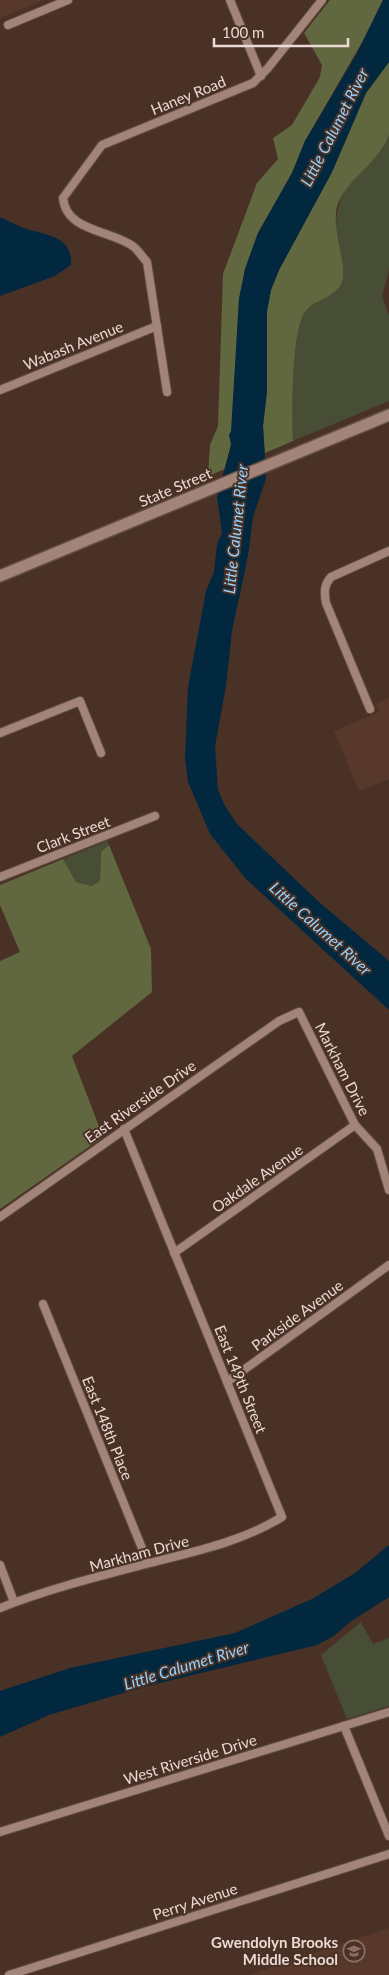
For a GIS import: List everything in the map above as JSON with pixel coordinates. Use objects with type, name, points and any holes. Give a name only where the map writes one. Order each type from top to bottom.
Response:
[{"type":"main road","name":"State Street","points":[[0,576],[389,415]]},
{"type":"street","points":[[8,24],[68,0]]},
{"type":"street","points":[[230,0],[261,76]]},
{"type":"street","name":"Haney Road","points":[[157,326],[147,262],[133,247],[71,218],[64,206],[63,198],[102,145],[253,83],[261,76],[322,0]]},
{"type":"street","points":[[157,326],[167,392]]},
{"type":"street","name":"Wabash Avenue","points":[[0,390],[157,326]]},
{"type":"street","points":[[370,709],[324,593],[326,583],[338,572],[389,551]]},
{"type":"street","points":[[0,733],[80,701],[101,753]]},
{"type":"street","name":"Clark Street","points":[[0,877],[155,816]]},
{"type":"street","name":"Markham Drive","points":[[299,1012],[355,1125],[376,1149],[389,1190]]},
{"type":"street","name":"East Riverside Drive","points":[[0,1217],[279,1021],[299,1012]]},
{"type":"street","name":"Oakdale Avenue","points":[[174,1253],[355,1125]]},
{"type":"street","name":"East 149th Street","points":[[124,1129],[282,1517]]},
{"type":"street","name":"Parkside Avenue","points":[[227,1382],[389,1265]]},
{"type":"street","name":"East 148th Place","points":[[43,1304],[148,1563]]},
{"type":"street","name":"Markham Drive","points":[[0,1608],[14,1602],[148,1563],[226,1544],[259,1531],[282,1517]]},
{"type":"street","points":[[0,1565],[14,1602]]},
{"type":"street","name":"West Riverside Drive","points":[[0,1832],[389,1712]]},
{"type":"street","points":[[344,1726],[389,1836]]},
{"type":"street","name":"Perry Avenue","points":[[9,1975],[389,1854]]},
{"type":"shaded area","points":[[0,0],[44,0],[0,18]]},
{"type":"shaded area","points":[[389,698],[389,779],[359,791],[334,731],[379,712],[376,704]]},
{"type":"shaded area","name":"Gwendolyn Brooks Middle School","points":[[389,1928],[389,1975],[249,1975]]},
{"type":"green space","points":[[330,0],[383,0],[365,37],[305,141],[292,173],[258,233],[245,269],[239,299],[231,445],[225,469],[208,476],[210,445],[218,426],[223,274],[257,183],[278,159],[273,138],[292,125],[320,77],[322,65],[304,33]]},
{"type":"green space","points":[[389,62],[389,135],[379,153],[344,192],[336,209],[336,229],[343,269],[341,284],[332,294],[309,307],[300,322],[293,374],[293,441],[265,453],[263,426],[267,391],[267,311],[271,290],[279,270],[332,172],[366,93]]},
{"type":"green space","points":[[389,135],[389,270],[382,296],[389,316],[389,401],[293,441],[293,375],[300,324],[306,310],[336,291],[335,236],[338,208],[342,196],[353,180],[381,150]]},
{"type":"green space","points":[[107,841],[109,845],[101,852],[100,881],[90,886],[76,882],[63,859]]},
{"type":"green space","points":[[109,845],[151,949],[152,992],[72,1056],[103,1137],[0,1209],[0,961],[20,952],[0,905],[0,885],[63,859],[76,882],[91,886],[100,881],[101,852]]},
{"type":"green space","points":[[361,1622],[373,1644],[389,1638],[389,1706],[347,1719],[321,1655]]},
{"type":"water","name":"Little Calumet River","points":[[383,0],[389,0],[389,62],[366,93],[332,172],[279,270],[271,290],[267,311],[267,391],[263,426],[266,479],[253,517],[248,556],[232,631],[226,686],[215,746],[218,790],[225,806],[237,824],[319,902],[389,961],[389,1010],[246,879],[210,834],[188,782],[185,759],[188,687],[206,591],[214,572],[217,544],[222,533],[217,497],[231,445],[229,435],[231,431],[239,299],[245,269],[258,233],[292,173],[305,141],[356,55]]},
{"type":"water","points":[[0,217],[21,227],[47,234],[62,241],[70,255],[71,265],[55,276],[0,296]]},
{"type":"water","name":"Little Calumet River","points":[[389,1545],[389,1597],[350,1622],[334,1636],[317,1645],[147,1686],[49,1715],[0,1737],[0,1691],[70,1668],[235,1633],[312,1599],[355,1573]]},
{"type":"place","name":"Gwendolyn Brooks Middle School","points":[[354,1951]]}]
